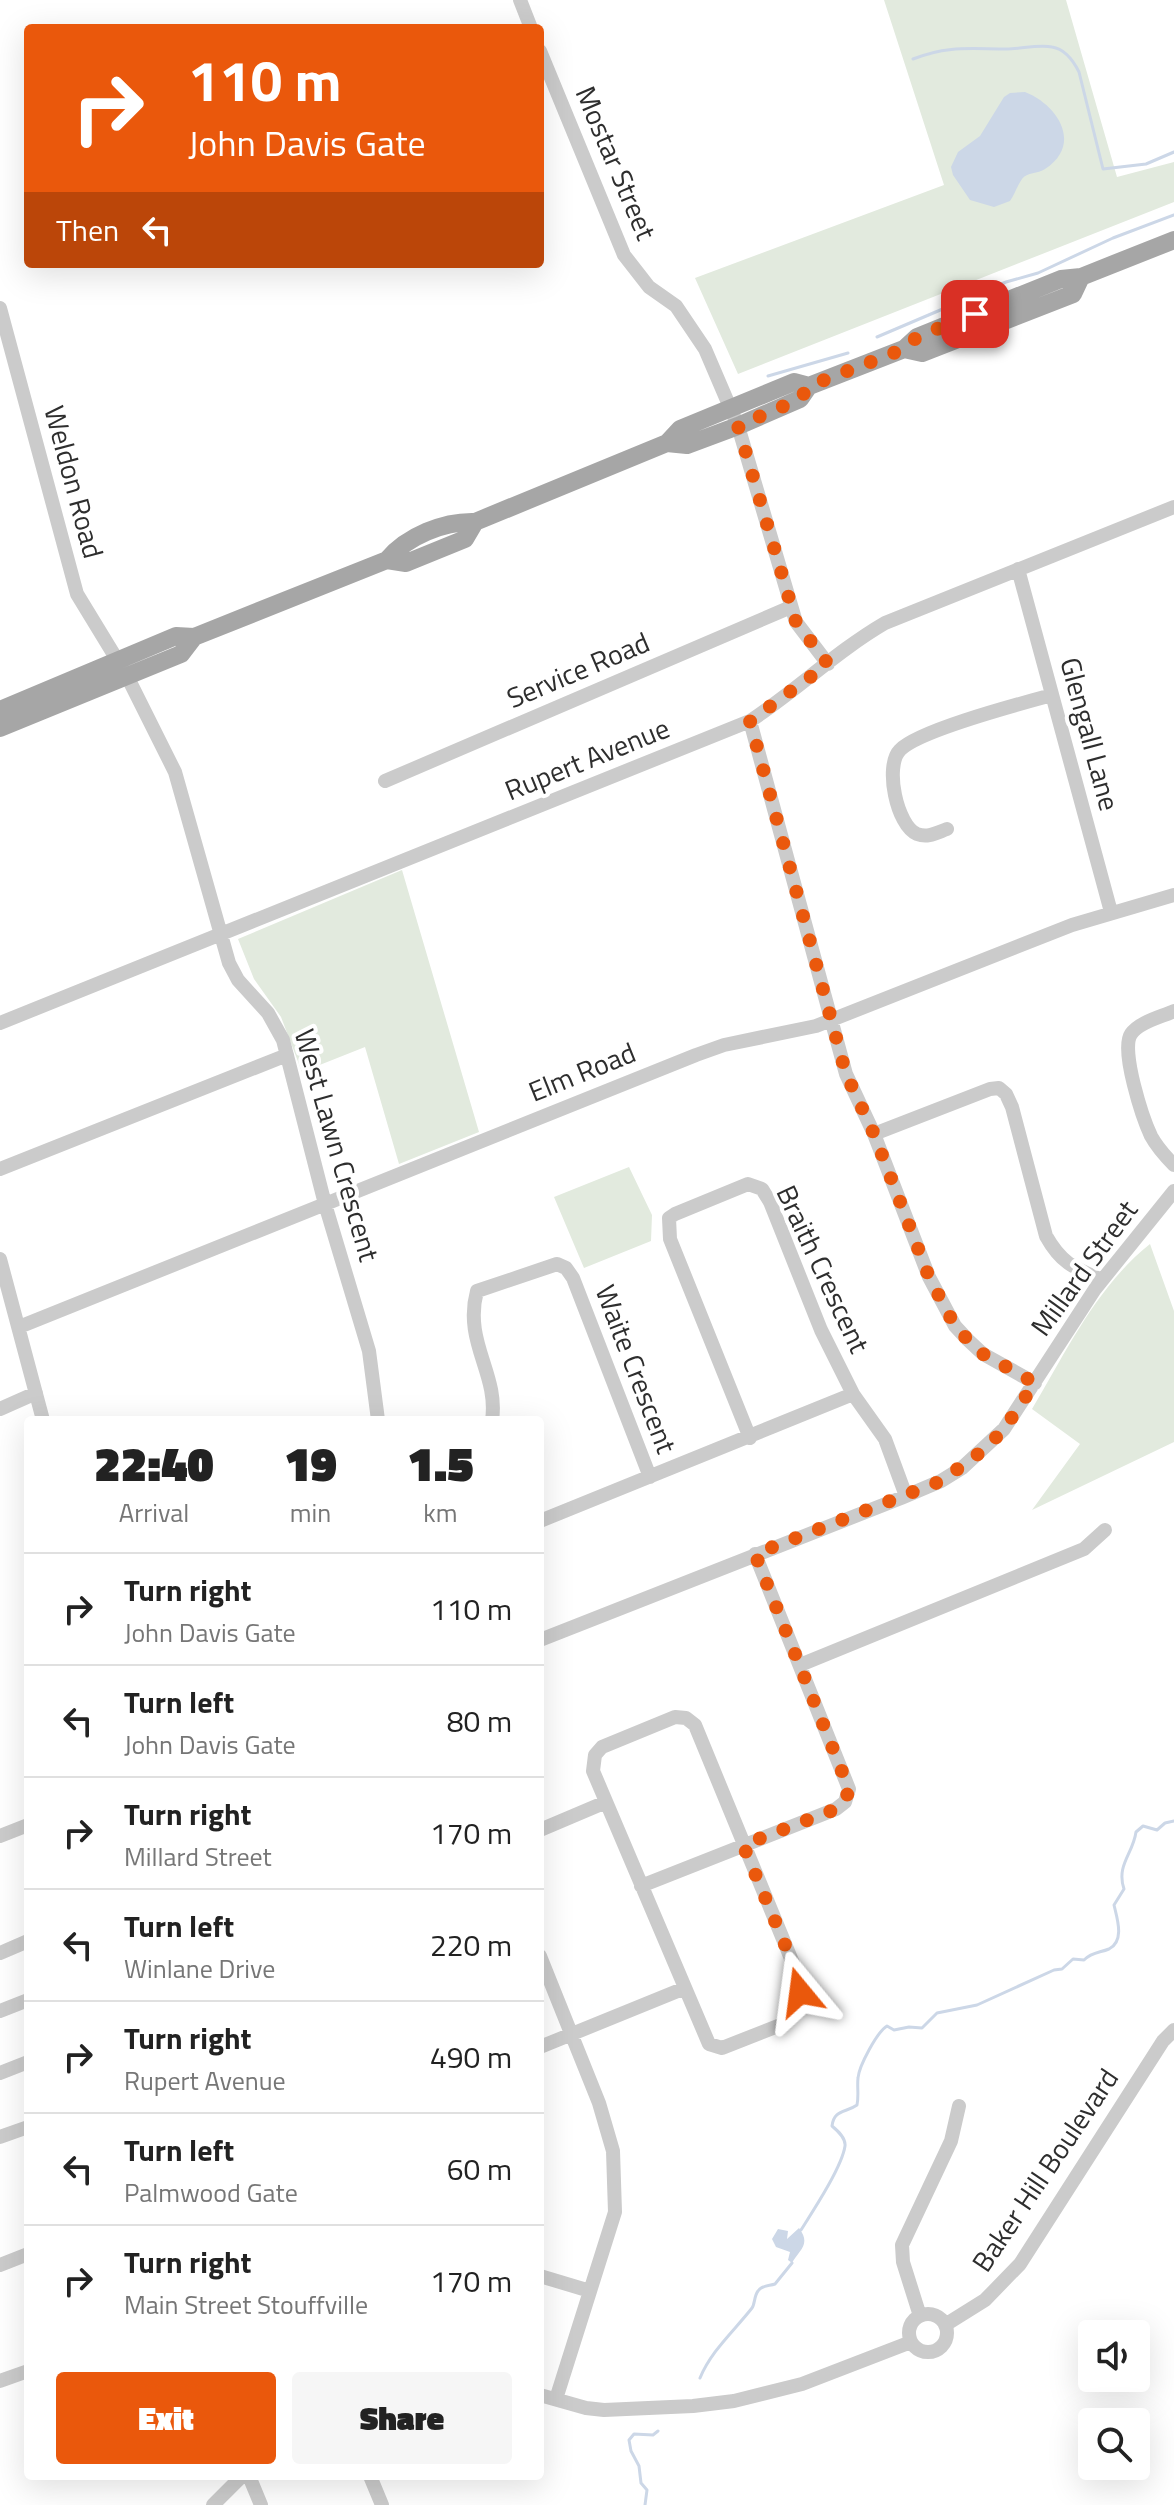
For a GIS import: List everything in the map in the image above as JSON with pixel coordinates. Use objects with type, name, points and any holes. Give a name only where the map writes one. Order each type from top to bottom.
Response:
[{"type":"main road","points":[[0,728],[122,669],[176,636],[194,637],[387,560],[400,545],[457,522],[475,522],[667,443],[680,429],[734,417],[794,382],[809,386],[904,349],[917,337],[1061,279],[1081,277],[1174,240]]},
{"type":"main road","points":[[0,710],[122,669]]},
{"type":"street","points":[[520,0],[529,24]]},
{"type":"street","name":"Mostar Street","points":[[544,61],[624,255],[652,290],[676,306],[705,349],[734,417],[796,622],[828,664]]},
{"type":"street","name":"Weldon Road","points":[[0,308],[77,594],[122,669]]},
{"type":"street","name":"Rupert Avenue","points":[[0,1023],[750,721],[885,623],[1174,507]]},
{"type":"street","name":"Glengall Lane","points":[[1018,569],[1111,912]]},
{"type":"street","name":"Service Road","points":[[385,781],[791,607]]},
{"type":"street","name":"West Lawn Crescent","points":[[122,669],[175,772],[229,963],[238,980],[278,1028],[325,1204],[369,1351],[377,1416]]},
{"type":"street","points":[[947,829],[928,837],[914,833],[904,823],[893,782],[894,761],[899,750],[1000,709],[1052,695]]},
{"type":"street","points":[[750,721],[846,1074],[874,1134],[929,1277],[955,1326],[983,1354],[1035,1383]]},
{"type":"street","name":"Elm Road","points":[[19,1327],[696,1055],[724,1045],[830,1020],[1007,949],[1111,912],[1174,895]]},
{"type":"street","points":[[1174,1011],[1137,1028],[1128,1042],[1143,1115],[1155,1142],[1174,1165]]},
{"type":"street","points":[[0,1169],[287,1055]]},
{"type":"street","points":[[874,1134],[999,1088],[1012,1107],[1046,1236],[1056,1254],[1068,1265],[1102,1280]]},
{"type":"street","name":"Braith Crescent","points":[[750,1438],[670,1239],[669,1218],[748,1184],[762,1189],[770,1202],[821,1330],[853,1394],[885,1439],[906,1496]]},
{"type":"street","name":"Millard Street","points":[[544,1634],[941,1481],[985,1449],[1004,1429],[1102,1280],[1171,1200]]},
{"type":"street","points":[[0,1259],[42,1416]]},
{"type":"street","name":"Waite Crescent","points":[[493,1416],[491,1394],[473,1328],[472,1311],[477,1291],[557,1264],[566,1268],[573,1278],[650,1477]]},
{"type":"street","points":[[0,1409],[36,1393]]},
{"type":"street","points":[[544,1519],[853,1394]]},
{"type":"street","points":[[800,1665],[1084,1549],[1105,1530]]},
{"type":"street","points":[[641,1886],[836,1809],[845,1802],[849,1789],[755,1554]]},
{"type":"street","points":[[675,1717],[686,1718],[695,1725],[743,1845],[799,1978],[800,1992],[783,2024],[722,2048],[709,2044],[593,1771],[595,1755],[602,1747],[675,1717]]},
{"type":"street","points":[[544,1828],[606,1802]]},
{"type":"street","points":[[0,1836],[24,1827]]},
{"type":"street","points":[[0,1953],[24,1943]]},
{"type":"street","points":[[544,1966],[599,2103],[613,2151],[615,2212],[556,2399]]},
{"type":"street","points":[[544,2045],[685,1988]]},
{"type":"street","points":[[0,2011],[24,2002]]},
{"type":"street","name":"Baker Hill Boulevard","points":[[945,2325],[985,2300],[1020,2264],[1163,2041],[1174,2030]]},
{"type":"street","points":[[0,2073],[24,2064]]},
{"type":"street","points":[[920,2316],[903,2266],[902,2245],[951,2141],[959,2106]]},
{"type":"street","points":[[0,2137],[24,2128]]},
{"type":"street","points":[[0,2265],[24,2256]]},
{"type":"street","points":[[544,2277],[590,2291]]},
{"type":"street","points":[[933,2315],[945,2325],[945,2341],[938,2349],[922,2351],[911,2342],[910,2325],[920,2316],[933,2315]]},
{"type":"street","points":[[544,2396],[604,2410],[734,2401],[802,2384],[911,2342]]},
{"type":"street","points":[[0,2381],[24,2372]]},
{"type":"street","points":[[213,2505],[238,2480]]},
{"type":"street","points":[[251,2480],[261,2505]]},
{"type":"street","points":[[372,2480],[382,2505]]},
{"type":"shaded area","points":[[884,0],[1066,0],[1117,177],[1174,162],[1174,202],[738,374],[695,278],[944,185]]},
{"type":"shaded area","points":[[402,870],[479,1132],[399,1164],[365,1047],[302,1072],[281,1017],[254,979],[238,939]]},
{"type":"shaded area","points":[[629,1167],[652,1215],[651,1241],[584,1268],[554,1197]]},
{"type":"shaded area","points":[[1150,1244],[1174,1311],[1174,1442],[1032,1510],[1080,1444],[1032,1409],[1098,1300],[1114,1279]]},
{"type":"water","points":[[1025,92],[1056,115],[1062,126],[1063,148],[1045,169],[1024,177],[1010,201],[994,207],[970,200],[951,167],[958,152],[980,136],[1004,97],[1010,93]]},
{"type":"water","points":[[799,2228],[804,2243],[792,2263],[788,2260],[790,2252],[776,2247],[772,2239],[778,2229],[788,2231],[787,2239]]},
{"type":"waterway","points":[[913,59],[960,49],[1057,48],[1068,56],[1079,72],[1103,169],[1146,164],[1174,152]]},
{"type":"waterway","points":[[877,337],[1174,215]]},
{"type":"waterway","points":[[768,376],[848,353]]},
{"type":"waterway","points":[[801,2230],[843,2155],[844,2140],[832,2126],[833,2121],[838,2114],[857,2105],[859,2073],[883,2029],[887,2026],[894,2030],[922,2028],[937,2013],[977,2005],[1062,1969],[1073,1959],[1084,1960],[1109,1949],[1117,1941],[1118,1923],[1114,1905],[1124,1889],[1123,1866],[1136,1832],[1143,1826],[1157,1830],[1165,1823],[1174,1821]]},
{"type":"waterway","points":[[700,2378],[717,2350],[752,2308],[758,2291],[775,2284],[792,2263]]},
{"type":"waterway","points":[[645,2505],[647,2490],[641,2483],[639,2466],[629,2440],[634,2434],[653,2435],[658,2431]]},
{"type":"route","points":[[800,1992],[799,1978],[743,1845],[836,1809],[845,1802],[849,1789],[755,1554],[941,1481],[985,1449],[1004,1429],[1035,1383],[983,1354],[955,1326],[929,1277],[874,1134],[846,1074],[750,721],[828,664],[818,655],[796,622],[738,426],[800,399],[809,386],[904,349],[917,337],[975,314]]}]
